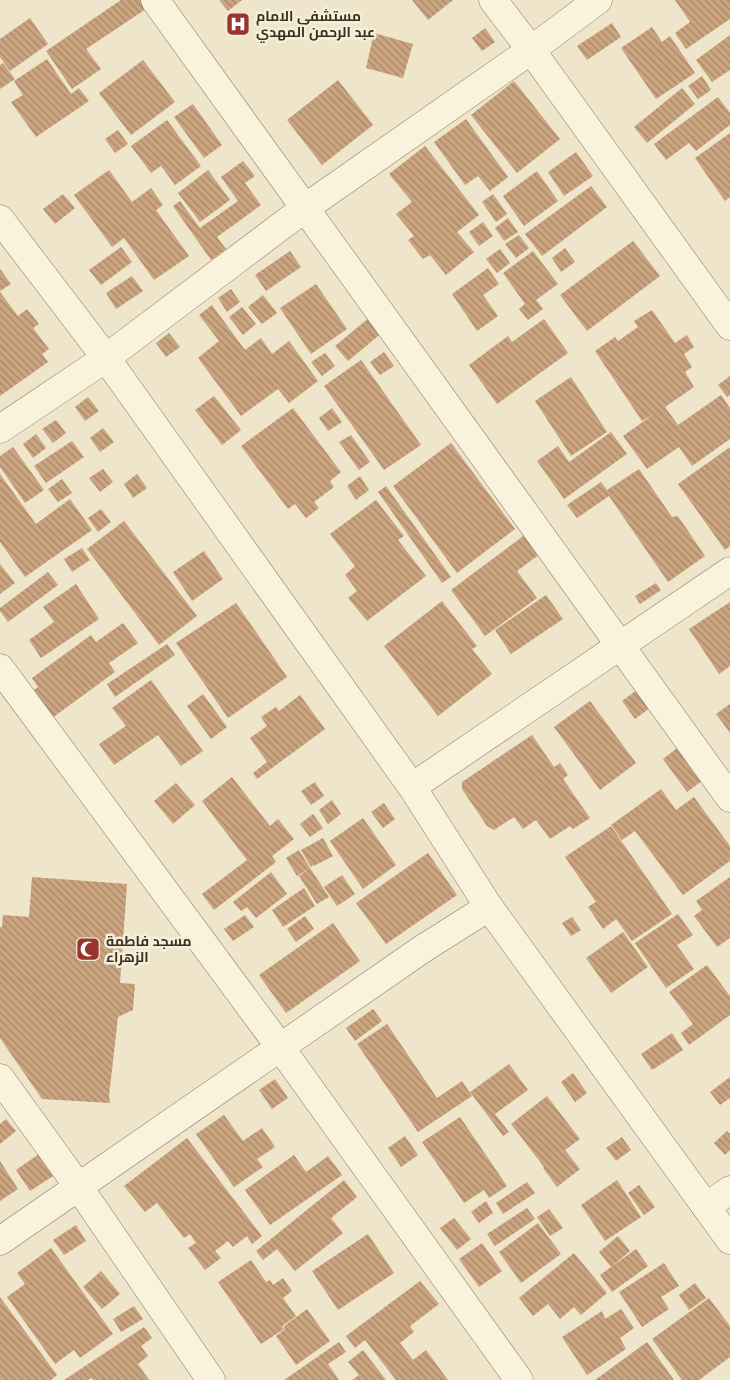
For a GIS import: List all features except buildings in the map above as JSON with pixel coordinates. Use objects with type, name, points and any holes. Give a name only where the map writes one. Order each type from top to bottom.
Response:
[{"type":"street","points":[[155,0],[730,798]]},
{"type":"street","points":[[493,0],[730,326]]},
{"type":"street","points":[[0,428],[106,358],[304,208],[531,50],[598,0]]},
{"type":"street","points":[[0,219],[106,358],[412,788],[489,907],[730,1240]]},
{"type":"street","points":[[412,788],[730,571]]},
{"type":"street","points":[[0,668],[280,1047],[519,1380]]},
{"type":"street","points":[[0,1241],[424,948],[489,907]]},
{"type":"street","points":[[0,1078],[78,1186],[211,1380]]},
{"type":"street","points":[[706,1207],[730,1190]]},
{"type":"place","name":"مستشفى الامام عبد الرحمن المهدي","points":[[238,24]]},
{"type":"place","name":"مسجد فاطمة الزهراء","points":[[88,949]]}]
